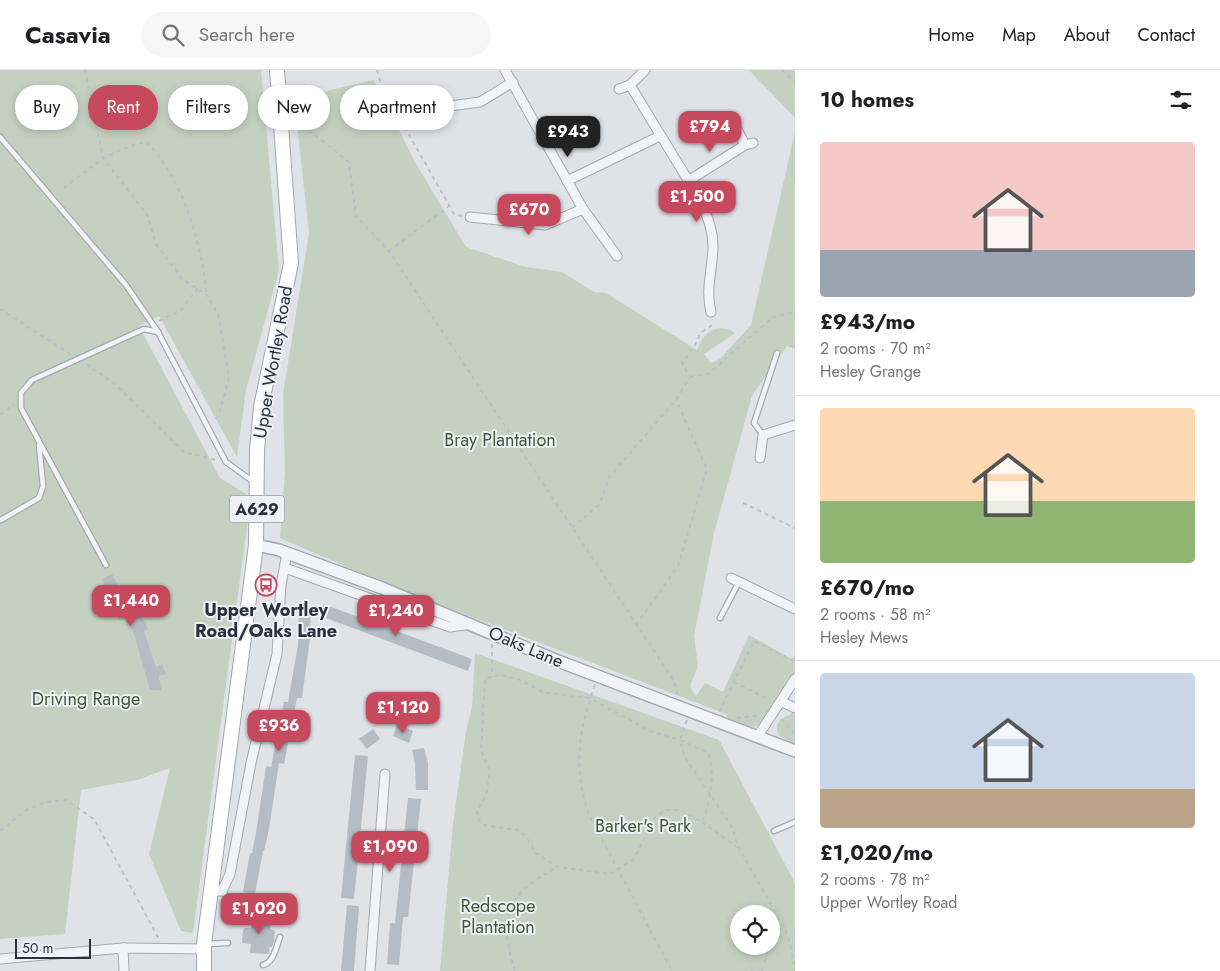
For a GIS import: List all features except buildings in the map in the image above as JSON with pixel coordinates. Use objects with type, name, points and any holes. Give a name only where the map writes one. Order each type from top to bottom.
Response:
[{"type":"main road","name":"Upper Wortley Road","points":[[277,70],[278,85]]},
{"type":"main road","name":"Upper Wortley Road","points":[[204,971],[204,946],[216,891],[256,545],[257,450],[261,407],[291,263],[282,130]]},
{"type":"street","points":[[505,70],[583,209],[616,256]]},
{"type":"street","points":[[619,89],[630,85],[645,70]]},
{"type":"street","points":[[454,105],[480,102],[513,82]]},
{"type":"street","points":[[630,85],[702,203],[709,222],[713,244],[708,292],[711,312]]},
{"type":"street","points":[[688,182],[749,144],[738,131]]},
{"type":"street","points":[[567,180],[660,136]]},
{"type":"street","points":[[470,217],[544,225],[583,209]]},
{"type":"street","points":[[760,458],[763,436],[795,425]]},
{"type":"street","name":"Oaks Lane","points":[[256,545],[287,553],[795,751]]},
{"type":"street","name":"Upper Wortley Road","points":[[216,891],[230,874],[251,762],[277,654],[287,553]]},
{"type":"street","points":[[285,568],[450,627],[471,624]]},
{"type":"street","points":[[735,580],[795,609]]},
{"type":"street","points":[[758,736],[795,679]]},
{"type":"street","points":[[780,704],[795,708]]},
{"type":"street","points":[[370,971],[385,774]]},
{"type":"street","points":[[0,959],[123,948],[204,946]]},
{"type":"street","points":[[123,948],[124,971]]},
{"type":"lane","points":[[0,137],[126,285],[158,332],[226,462],[257,484]]},
{"type":"lane","points":[[106,565],[39,441],[19,400],[20,393],[32,380],[144,329],[158,332]]},
{"type":"lane","points":[[763,436],[754,423],[777,354]]},
{"type":"lane","points":[[1,520],[40,498],[43,486],[39,441]]},
{"type":"lane","points":[[720,618],[735,580]]},
{"type":"lane","points":[[774,831],[795,822]]},
{"type":"lane","points":[[216,891],[235,907],[250,911]]},
{"type":"lane","points":[[263,965],[268,963],[273,956],[280,937]]},
{"type":"lane","points":[[204,946],[228,943]]},
{"type":"path","points":[[85,70],[103,158],[148,216],[156,244],[182,279],[207,294]]},
{"type":"path","points":[[377,70],[382,88],[454,214],[470,217]]},
{"type":"path","points":[[782,70],[795,82]]},
{"type":"path","points":[[306,130],[311,132],[349,162],[356,216],[389,251],[674,681],[686,709],[680,740],[684,756],[732,828],[739,848],[771,905]]},
{"type":"path","points":[[64,188],[103,158],[129,145],[147,142],[161,158],[176,181],[204,265],[207,294],[218,314],[229,377],[220,411],[210,429]]},
{"type":"path","points":[[389,251],[449,206]]},
{"type":"path","points":[[152,324],[181,310],[198,288]]},
{"type":"path","points":[[0,309],[80,359],[115,384],[184,452],[226,462]]},
{"type":"path","points":[[690,377],[682,363],[689,351],[697,346],[700,333],[711,326],[709,317],[711,312]]},
{"type":"path","points":[[572,528],[600,504],[609,477],[676,400],[690,377],[708,374],[773,317],[795,312]]},
{"type":"path","points":[[0,415],[19,400]]},
{"type":"path","points":[[636,625],[678,566],[707,469],[676,400]]},
{"type":"path","points":[[743,503],[795,528]]},
{"type":"path","points":[[492,633],[492,677]]},
{"type":"path","points":[[715,720],[754,641],[795,662]]},
{"type":"path","points":[[702,822],[711,795],[711,760],[708,753],[680,740],[650,731],[590,698],[551,694],[518,679],[502,675],[485,678],[481,751],[490,771],[486,796],[477,810],[478,819],[483,825],[517,830],[526,834],[536,853],[558,867],[610,874],[634,859],[655,817],[666,810],[680,810],[702,822],[733,846],[739,848]]},
{"type":"path","points":[[599,676],[590,698],[578,761],[580,790],[589,815],[672,971]]},
{"type":"path","points":[[734,682],[780,704]]},
{"type":"path","points":[[736,718],[774,714],[795,734]]},
{"type":"path","points":[[0,831],[26,810],[46,802],[66,800],[94,819],[164,948]]},
{"type":"path","points":[[515,971],[507,945],[507,916],[520,893],[540,876],[558,867]]},
{"type":"path","points":[[780,922],[791,947],[795,971]]},
{"type":"path","points":[[750,971],[762,971],[766,955]]},
{"type":"green space","name":"Driving Range","points":[[0,70],[261,70],[262,85],[258,85],[258,130],[266,130],[279,270],[246,390],[237,457],[159,316],[139,326],[220,478],[251,497],[193,933],[181,931],[149,854],[170,768],[137,780],[81,790],[65,934],[0,939]]},
{"type":"green space","points":[[749,70],[795,70],[795,118]]},
{"type":"green space","name":"Bray Plantation","points":[[374,80],[376,85],[352,85]]},
{"type":"green space","name":"Bray Plantation","points":[[340,88],[340,130],[399,130],[415,162],[466,247],[526,267],[562,272],[594,292],[606,293],[697,350],[699,344],[712,331],[723,328],[735,333],[704,354],[711,363],[720,359],[751,325],[795,132],[795,349],[787,346],[752,396],[714,533],[694,636],[698,666],[690,686],[696,696],[705,683],[723,692],[749,635],[792,659],[795,655],[795,672],[761,725],[753,727],[728,719],[726,714],[383,583],[280,538],[285,473],[283,394],[309,233],[298,130],[330,130],[330,90]]},
{"type":"green space","name":"Barker's Park","points":[[475,653],[719,740],[795,883],[795,971],[440,971],[453,824],[466,731],[472,707]]},
{"type":"green space","points":[[795,712],[795,745],[778,735],[777,726],[781,719]]},
{"type":"place","name":"Upper Wortley Road/Oaks Lane","points":[[266,585]]},
{"type":"park label","name":"Redscope Plantation","points":[[498,916]]}]
